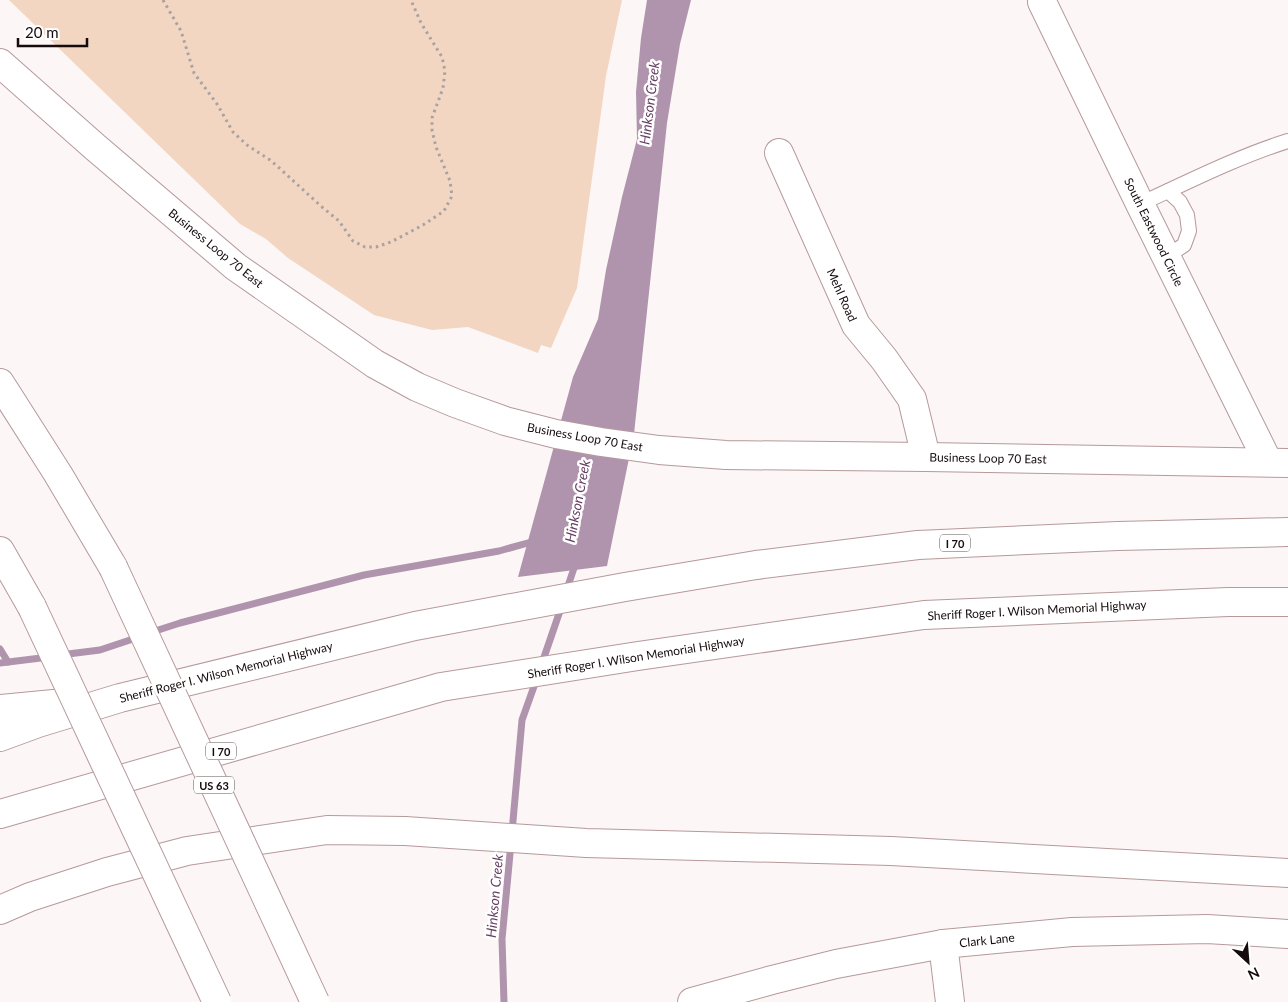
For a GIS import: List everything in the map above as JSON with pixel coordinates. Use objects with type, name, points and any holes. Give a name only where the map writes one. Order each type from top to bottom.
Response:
[{"type":"main road","name":"South Eastwood Circle","points":[[1042,2],[1166,257],[1278,462]]},
{"type":"main road","name":"Business Loop 70 East","points":[[0,63],[95,148],[236,267],[375,364],[417,387],[505,421],[556,434],[601,442],[659,450],[726,455],[1278,462]]},
{"type":"main road","name":"Mehl Road","points":[[779,153],[856,326],[884,359],[912,399],[926,457]]},
{"type":"main road","name":"US 63","points":[[0,383],[58,474],[113,567],[315,1002]]},
{"type":"main road","name":"Sheriff Roger I. Wilson Memorial Highway","points":[[0,737],[38,723],[120,698],[415,626],[756,565],[918,545],[1118,536],[1288,532]]},
{"type":"main road","points":[[0,551],[32,607],[216,1002]]},
{"type":"main road","name":"Sheriff Roger I. Wilson Memorial Highway","points":[[0,814],[441,688],[638,656],[924,615],[1228,602],[1288,602]]},
{"type":"main road","points":[[0,709],[120,698]]},
{"type":"main road","points":[[0,910],[30,897],[107,872],[187,851],[327,830],[405,831],[586,843],[891,851],[1288,873]]},
{"type":"main road","name":"Clark Lane","points":[[692,1002],[836,964],[943,944],[1072,932],[1207,929],[1288,934]]},
{"type":"main road","points":[[943,944],[950,1002]]},
{"type":"lane","points":[[1140,204],[1288,141]]},
{"type":"lane","points":[[1166,257],[1184,244],[1189,231],[1187,215],[1180,202],[1168,191]]},
{"type":"path","points":[[163,0],[181,31],[194,73],[217,104],[233,132],[247,145],[277,166],[339,221],[353,241],[365,248],[391,242],[423,225],[444,210],[452,196],[450,181],[436,147],[432,130],[432,118],[443,88],[445,71],[442,58],[420,23],[411,0]]},
{"type":"shaded area","points":[[9,0],[622,0],[606,76],[577,288],[551,348],[541,345],[538,353],[468,327],[432,330],[374,315],[288,258],[266,239],[240,224]]},
{"type":"water","points":[[647,0],[691,0],[680,44],[667,123],[634,434],[607,566],[518,577],[573,377],[598,319],[606,270],[637,139],[636,92]]},
{"type":"waterway","points":[[149,633],[180,623],[364,575],[499,551],[535,541]]},
{"type":"waterway","name":"Hinkson Creek","points":[[566,592],[576,562]]},
{"type":"waterway","name":"Hinkson Creek","points":[[541,666],[562,605]]},
{"type":"waterway","points":[[60,655],[100,650],[139,637]]},
{"type":"waterway","points":[[0,649],[8,662]]},
{"type":"waterway","points":[[0,663],[49,657]]},
{"type":"waterway","name":"Hinkson Creek","points":[[512,832],[522,720],[537,678]]},
{"type":"waterway","name":"Hinkson Creek","points":[[504,1002],[502,939],[511,843]]}]
